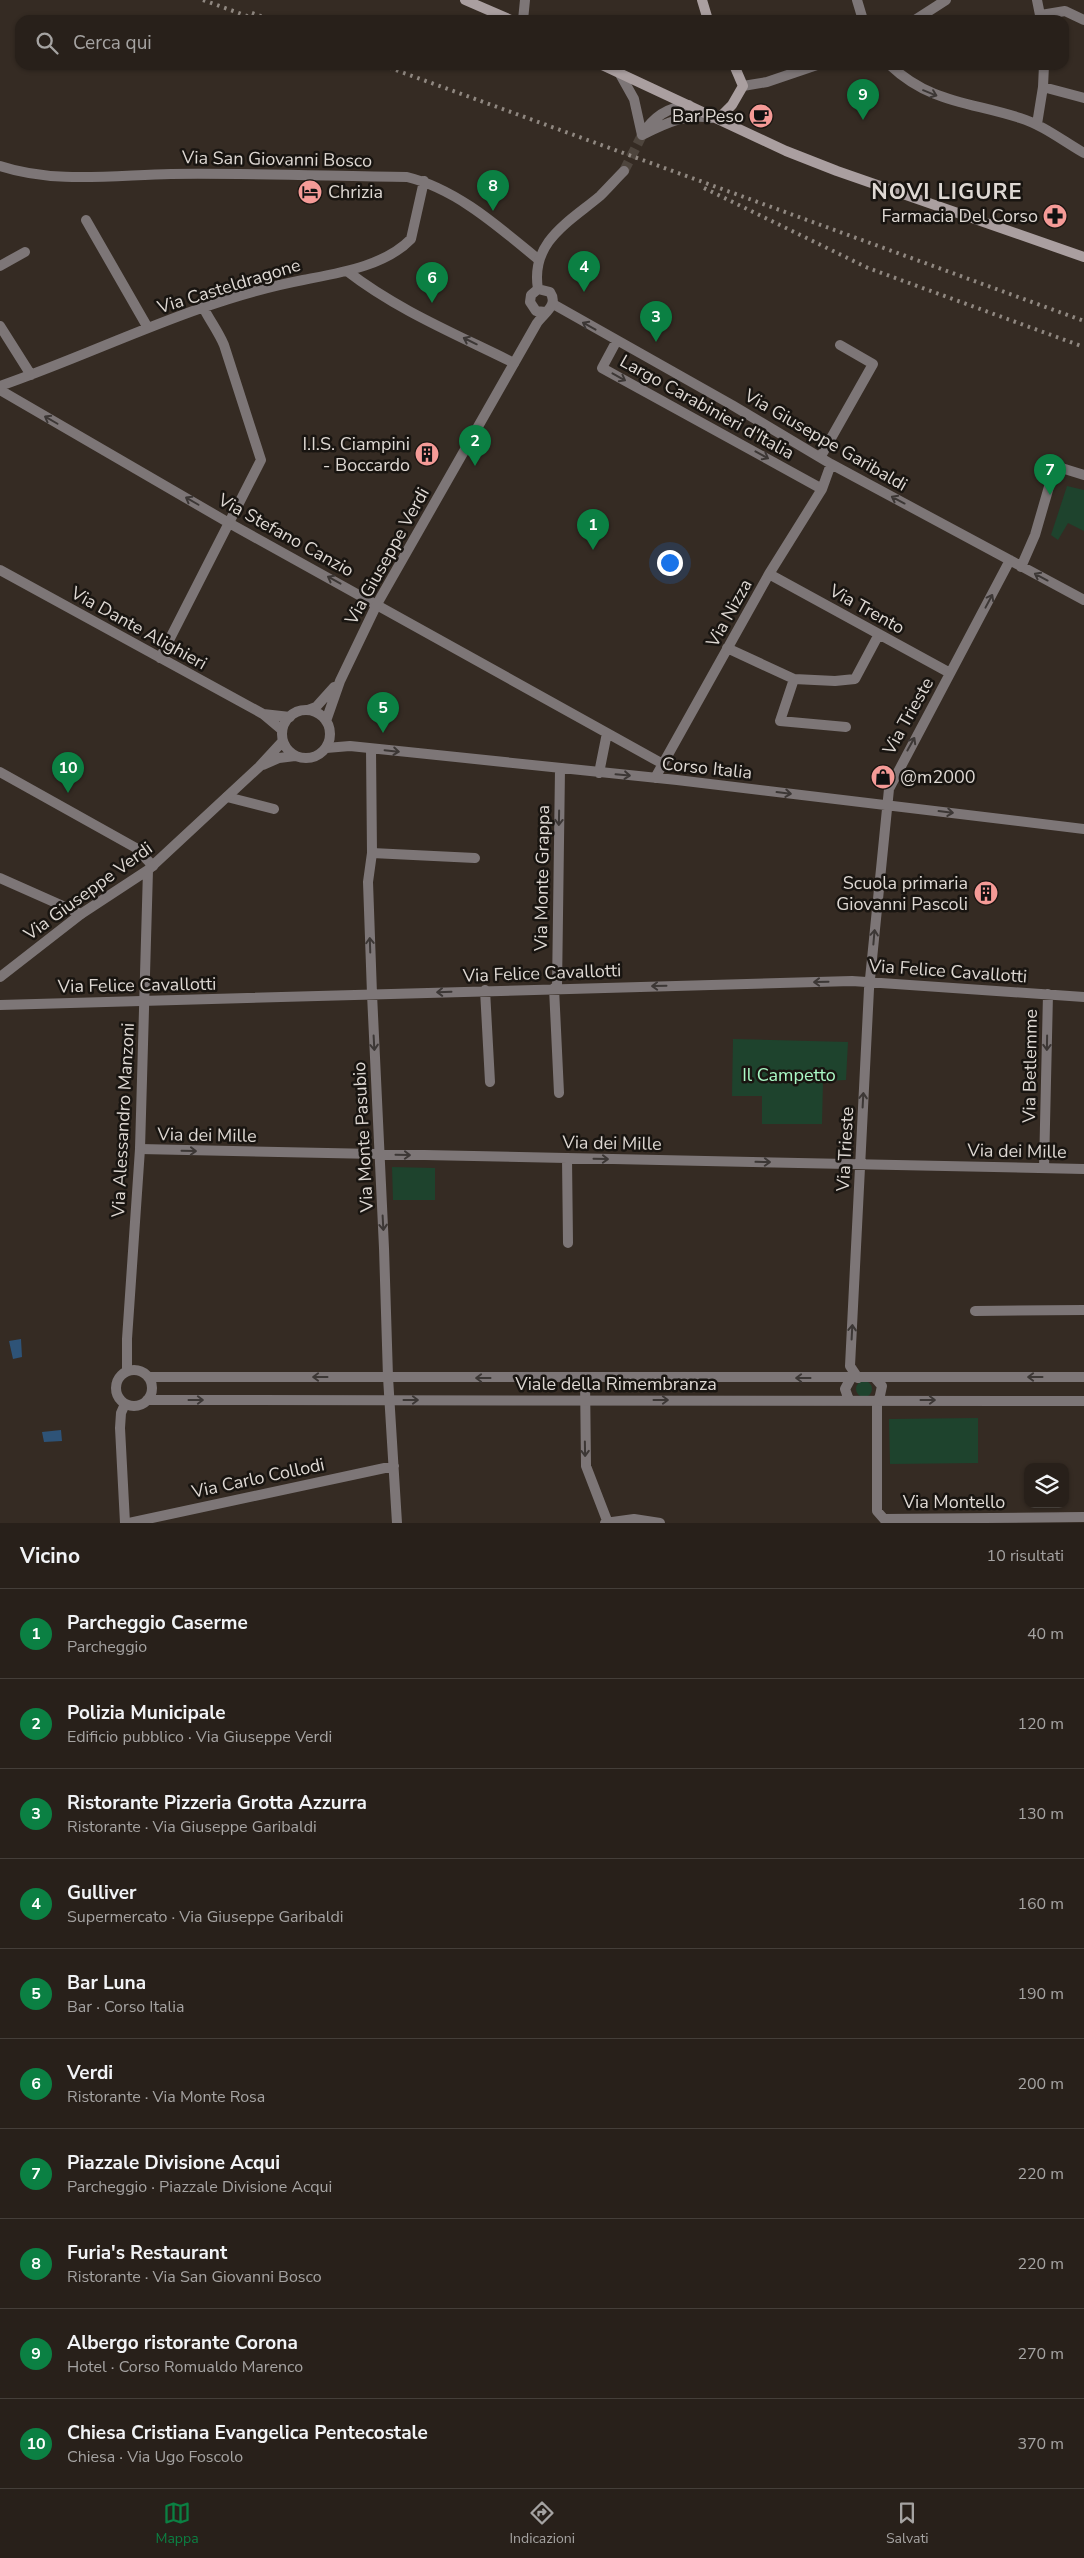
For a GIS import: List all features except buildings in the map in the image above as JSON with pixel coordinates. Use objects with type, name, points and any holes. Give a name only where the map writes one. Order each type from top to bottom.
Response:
[{"type":"main road","points":[[465,0],[500,15]]},
{"type":"main road","points":[[702,0],[706,15]]},
{"type":"main road","points":[[612,70],[718,120],[844,174],[1084,257]]},
{"type":"main road","points":[[718,120],[732,104],[743,86],[736,70]]},
{"type":"street","points":[[524,15],[526,0]]},
{"type":"street","points":[[856,0],[861,15]]},
{"type":"street","points":[[923,15],[946,0]]},
{"type":"street","points":[[1037,0],[1041,15]]},
{"type":"street","points":[[1051,15],[1065,12],[1084,20]]},
{"type":"street","points":[[743,86],[767,82],[802,70]]},
{"type":"street","points":[[896,70],[915,86],[931,94],[1037,124],[1084,153]]},
{"type":"street","points":[[1037,124],[1044,70]]},
{"type":"street","points":[[620,74],[634,99],[642,135]]},
{"type":"street","points":[[1043,87],[1084,98]]},
{"type":"street","points":[[642,135],[654,118],[689,105]]},
{"type":"street","points":[[642,135],[678,119],[697,116],[718,120]]},
{"type":"street","name":"Via San Giovanni Bosco","points":[[0,166],[32,174],[64,176],[215,174],[407,177],[424,181],[467,205],[535,257]]},
{"type":"street","name":"Via Giuseppe Verdi","points":[[524,344],[533,309],[530,298],[533,292],[538,289],[535,257],[554,235],[601,194],[624,170]]},
{"type":"street","name":"Via Casteldragone","points":[[0,386],[203,307],[290,282],[347,271],[385,256],[405,246],[411,239],[424,181]]},
{"type":"street","points":[[86,220],[148,328]]},
{"type":"street","points":[[0,266],[25,252]]},
{"type":"street","points":[[347,271],[362,283],[428,320],[514,363]]},
{"type":"street","points":[[538,289],[550,292],[553,297],[553,304]]},
{"type":"street","name":"Via Giuseppe Verdi","points":[[326,721],[340,681],[377,604],[524,344],[545,312],[553,304]]},
{"type":"street","name":"Via Giuseppe Garibaldi","points":[[553,304],[616,342],[821,456],[831,464],[1084,600]]},
{"type":"street","points":[[160,658],[261,460],[224,345],[217,328],[211,322],[203,307]]},
{"type":"street","points":[[533,309],[545,312]]},
{"type":"street","points":[[0,326],[31,375]]},
{"type":"street","name":"Largo Carabinieri d'Italia","points":[[616,342],[602,368],[822,489]]},
{"type":"street","points":[[821,456],[873,364],[840,346]]},
{"type":"street","name":"Via Stefano Canzio","points":[[0,390],[229,523],[663,764]]},
{"type":"street","name":"Via Nizza","points":[[655,778],[769,574],[822,489],[831,464]]},
{"type":"street","points":[[1021,566],[1035,535],[1056,466],[1084,475]]},
{"type":"street","name":"Via Trieste","points":[[855,1378],[850,1366],[860,1164],[870,981],[886,805],[892,779],[1010,560]]},
{"type":"street","name":"Via Dante Alighieri","points":[[0,570],[263,714],[282,730]]},
{"type":"street","name":"Via Trento","points":[[769,574],[950,673]]},
{"type":"street","points":[[727,648],[794,679],[835,681],[855,679],[879,634]]},
{"type":"street","points":[[794,679],[780,721],[846,727]]},
{"type":"street","name":"Via Giuseppe Verdi","points":[[308,710],[316,707],[340,681]]},
{"type":"street","points":[[308,710],[317,713],[326,721],[330,735],[326,748],[311,758],[295,756],[289,751],[283,741],[282,730],[290,717],[299,711],[308,710]]},
{"type":"street","name":"Via Dante Alighieri","points":[[263,714],[290,717]]},
{"type":"street","points":[[600,773],[607,733]]},
{"type":"street","name":"Via Giuseppe Verdi","points":[[0,977],[81,914],[150,868],[259,767],[283,741]]},
{"type":"street","name":"Corso Italia","points":[[326,748],[350,746],[655,778],[1084,829]]},
{"type":"street","name":"Via Monte Pasubio","points":[[371,749],[372,853],[368,882],[389,1400],[397,1523]]},
{"type":"street","name":"Via Giuseppe Verdi","points":[[259,767],[279,758],[295,756]]},
{"type":"street","name":"Via Monte Grappa","points":[[559,1094],[556,988],[560,769]]},
{"type":"street","points":[[0,772],[136,848],[150,868]]},
{"type":"street","points":[[227,797],[274,809]]},
{"type":"street","points":[[372,853],[475,858]]},
{"type":"street","name":"Via Alessandro Manzoni","points":[[127,1371],[127,1340],[140,1149],[150,868]]},
{"type":"street","points":[[0,878],[81,914]]},
{"type":"street","name":"Via Felice Cavallotti","points":[[0,1005],[556,988],[870,981],[1084,997]]},
{"type":"street","points":[[485,990],[490,1082]]},
{"type":"street","name":"Via Betlemme","points":[[1044,1168],[1048,994]]},
{"type":"street","name":"Via dei Mille","points":[[140,1149],[1084,1169]]},
{"type":"street","points":[[567,1158],[568,1243]]},
{"type":"street","points":[[975,1311],[1084,1310]]},
{"type":"street","points":[[127,1371],[141,1371],[148,1377],[152,1386],[147,1400],[137,1406],[125,1404],[118,1396],[116,1386],[119,1377],[127,1371]]},
{"type":"street","name":"Viale della Rimembranza","points":[[148,1377],[1084,1377]]},
{"type":"street","points":[[585,1378],[586,1466],[607,1523],[634,1518],[660,1523]]},
{"type":"street","points":[[849,1400],[845,1389],[855,1378]]},
{"type":"street","name":"Via Montello","points":[[875,1378],[882,1386],[878,1400],[877,1512],[882,1521],[1084,1518]]},
{"type":"street","name":"Viale della Rimembranza","points":[[147,1400],[1084,1401]]},
{"type":"street","points":[[125,1404],[121,1413],[120,1428],[125,1523]]},
{"type":"street","name":"Via Carlo Collodi","points":[[130,1523],[394,1466]]},
{"type":"green space","points":[[1067,486],[1084,490],[1084,531],[1068,523],[1058,540],[1051,535]]},
{"type":"green space","name":"Il Campetto","points":[[733,1039],[848,1042],[846,1080],[823,1081],[822,1124],[762,1124],[762,1096],[732,1096]]},
{"type":"green space","points":[[392,1167],[435,1168],[435,1200],[393,1200]]},
{"type":"green space","points":[[861,1381],[867,1381],[872,1386],[870,1395],[861,1397],[856,1392],[856,1386]]},
{"type":"green space","points":[[978,1418],[978,1463],[890,1464],[889,1419]]},
{"type":"water","points":[[21,1339],[22,1357],[13,1359],[9,1341]]},
{"type":"water","points":[[61,1430],[62,1441],[44,1442],[42,1432]]},
{"type":"tunnel","points":[[624,171],[642,135]]},
{"type":"railway","points":[[203,0],[244,15]]},
{"type":"railway","points":[[252,13],[258,15]]},
{"type":"railway","points":[[396,70],[1084,321]]},
{"type":"railway","points":[[704,188],[868,268],[1084,347]]},
{"type":"place","name":"Bar Peso","points":[[761,116]]},
{"type":"place","name":"Albergo ristorante Corona","points":[[863,120]]},
{"type":"place","name":"Chrizia","points":[[310,192]]},
{"type":"place","name":"Furia's Restaurant","points":[[493,211]]},
{"type":"place","name":"Farmacia Del Corso","points":[[1055,216]]},
{"type":"place","name":"Gulliver","points":[[584,292]]},
{"type":"place","name":"Verdi","points":[[432,303]]},
{"type":"place","name":"Ristorante Pizzeria Grotta Azzurra","points":[[656,342]]},
{"type":"place","name":"I.I.S. Ciampini - Boccardo","points":[[427,454]]},
{"type":"place","name":"Polizia Municipale","points":[[475,466]]},
{"type":"place","name":"Piazzale Divisione Acqui","points":[[1050,495]]},
{"type":"place","name":"Parcheggio Caserme","points":[[593,550]]},
{"type":"place","name":"Bar Luna","points":[[383,733]]},
{"type":"place","name":"@m2000","points":[[883,777]]},
{"type":"place","name":"Chiesa Cristiana Evangelica Pentecostale","points":[[68,793]]},
{"type":"place","name":"Scuola primaria Giovanni Pascoli","points":[[986,893]]},
{"type":"district","name":"NOVI LIGURE","points":[[947,191]]}]
